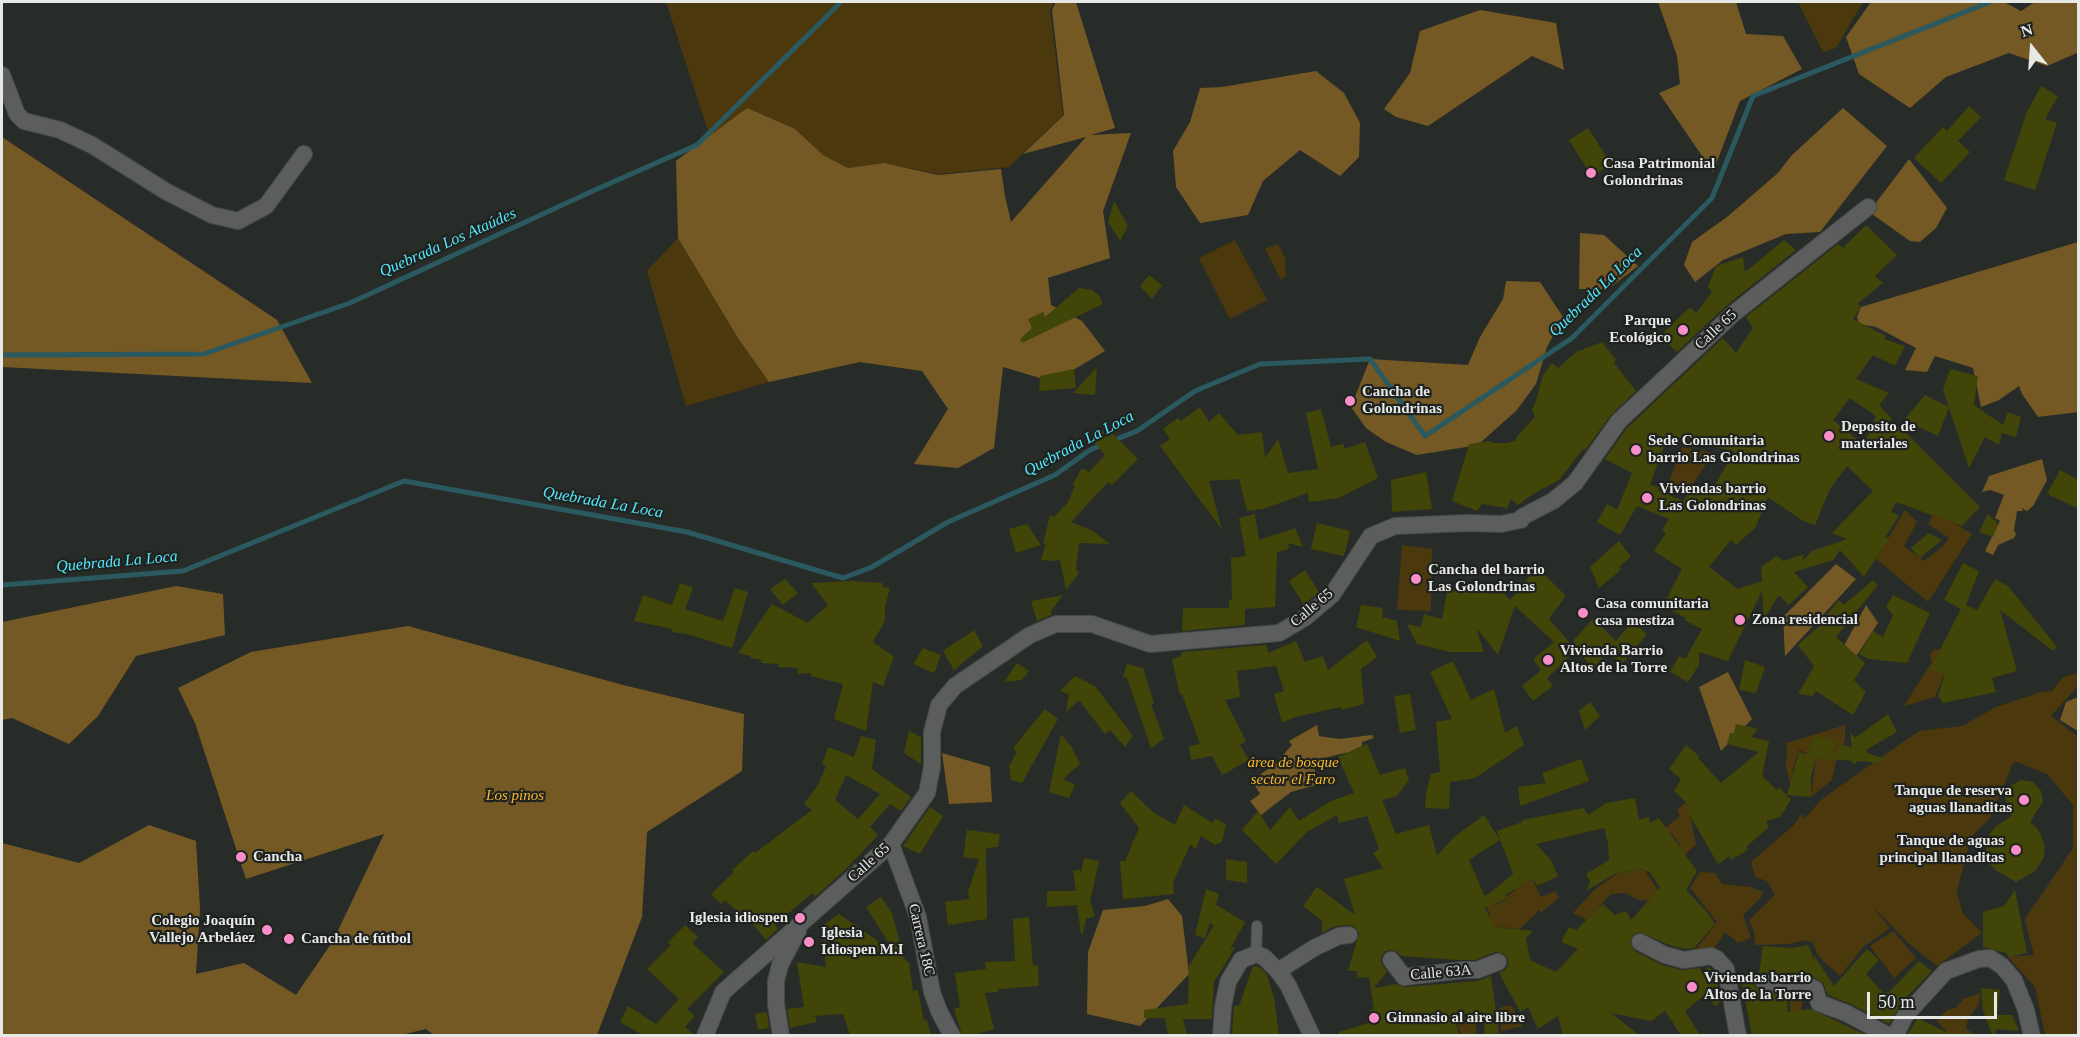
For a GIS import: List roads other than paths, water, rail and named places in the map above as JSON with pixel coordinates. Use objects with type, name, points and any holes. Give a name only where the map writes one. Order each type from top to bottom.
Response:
[{"type":"street","points":[[2,75],[17,114],[24,121],[60,130],[92,145],[167,192],[212,215],[238,221],[266,206],[304,154]]},
{"type":"street","name":"Calle 65","points":[[705,1035],[723,992],[891,844],[927,793],[932,767],[932,732],[939,705],[955,686],[1030,634],[1056,624],[1092,624],[1150,644],[1279,633],[1306,617],[1332,595],[1371,536],[1395,526],[1501,524],[1521,520],[1522,517],[1553,501],[1575,483],[1619,421],[1733,314],[1868,207]]},
{"type":"street","name":"Carrera 18C","points":[[891,844],[918,917],[932,992],[952,1035]]},
{"type":"street","points":[[781,1035],[776,1004],[776,981],[780,965],[793,944],[800,925]]},
{"type":"street","points":[[1278,971],[1314,948],[1339,936],[1349,935]]},
{"type":"street","points":[[1640,942],[1665,955],[1684,960],[1711,956],[1726,969],[1738,1035]]},
{"type":"street","points":[[1221,1035],[1228,982],[1241,960],[1256,954],[1264,957],[1288,985],[1312,1035]]},
{"type":"street","points":[[1895,1035],[1905,1016],[1946,971],[1979,959],[1990,958],[2002,966],[2014,980],[2026,1010],[2032,1035]]},
{"type":"street","name":"Calle 63A","points":[[1391,960],[1404,977],[1477,970],[1498,962]]},
{"type":"street","points":[[1764,982],[1770,985],[1807,986],[1815,989],[1819,1003],[1846,1013],[1889,1035]]},
{"type":"lane","points":[[1256,954],[1257,926]]},
{"type":"waterway","name":"Quebrada Los Ataúdes","points":[[2,355],[204,354],[350,303],[697,145],[841,2]]},
{"type":"waterway","name":"Quebrada La Loca","points":[[1112,441],[1137,431],[1195,391],[1260,364],[1370,359],[1425,436],[1572,338],[1712,198],[1753,96],[1990,2]]},
{"type":"waterway","name":"Quebrada La Loca","points":[[2,585],[183,571],[404,481],[687,532],[843,578],[872,567],[948,522],[1055,475],[1090,450],[1104,444]]},
{"type":"place","name":"Casa Patrimonial Golondrinas","points":[[1591,173]]},
{"type":"place","name":"Parque Ecológico","points":[[1683,330]]},
{"type":"place","name":"Cancha de Golondrinas","points":[[1350,401]]},
{"type":"place","name":"Deposito de materiales","points":[[1829,436]]},
{"type":"place","name":"Sede Comunitaria barrio Las Golondrinas","points":[[1636,450]]},
{"type":"place","name":"Viviendas barrio Las Golondrinas","points":[[1647,498]]},
{"type":"place","name":"Cancha del barrio Las Golondrinas","points":[[1416,579]]},
{"type":"place","name":"Casa comunitaria casa mestiza","points":[[1583,613]]},
{"type":"place","name":"Zona residencial","points":[[1740,620]]},
{"type":"place","name":"Vivienda Barrio Altos de la Torre","points":[[1548,660]]},
{"type":"place","name":"Tanque de reserva aguas llanaditas","points":[[2024,800]]},
{"type":"place","name":"Tanque de aguas principal llanaditas","points":[[2016,850]]},
{"type":"place","name":"Cancha","points":[[241,857]]},
{"type":"place","name":"Iglesia idiospen","points":[[800,918]]},
{"type":"place","name":"Colegio Joaquín Vallejo Arbeláez","points":[[267,930]]},
{"type":"place","name":"Cancha de fútbol","points":[[289,939]]},
{"type":"place","name":"Iglesia Idiospen M.I","points":[[809,942]]},
{"type":"place","name":"Viviendas barrio Altos de la Torre","points":[[1692,987]]},
{"type":"place","name":"Gimnasio al aire libre","points":[[1374,1018]]},
{"type":"park label","name":"área de bosque sector el Faro","points":[[1293,772]]},
{"type":"park label","name":"Los pinos","points":[[515,796]]}]
